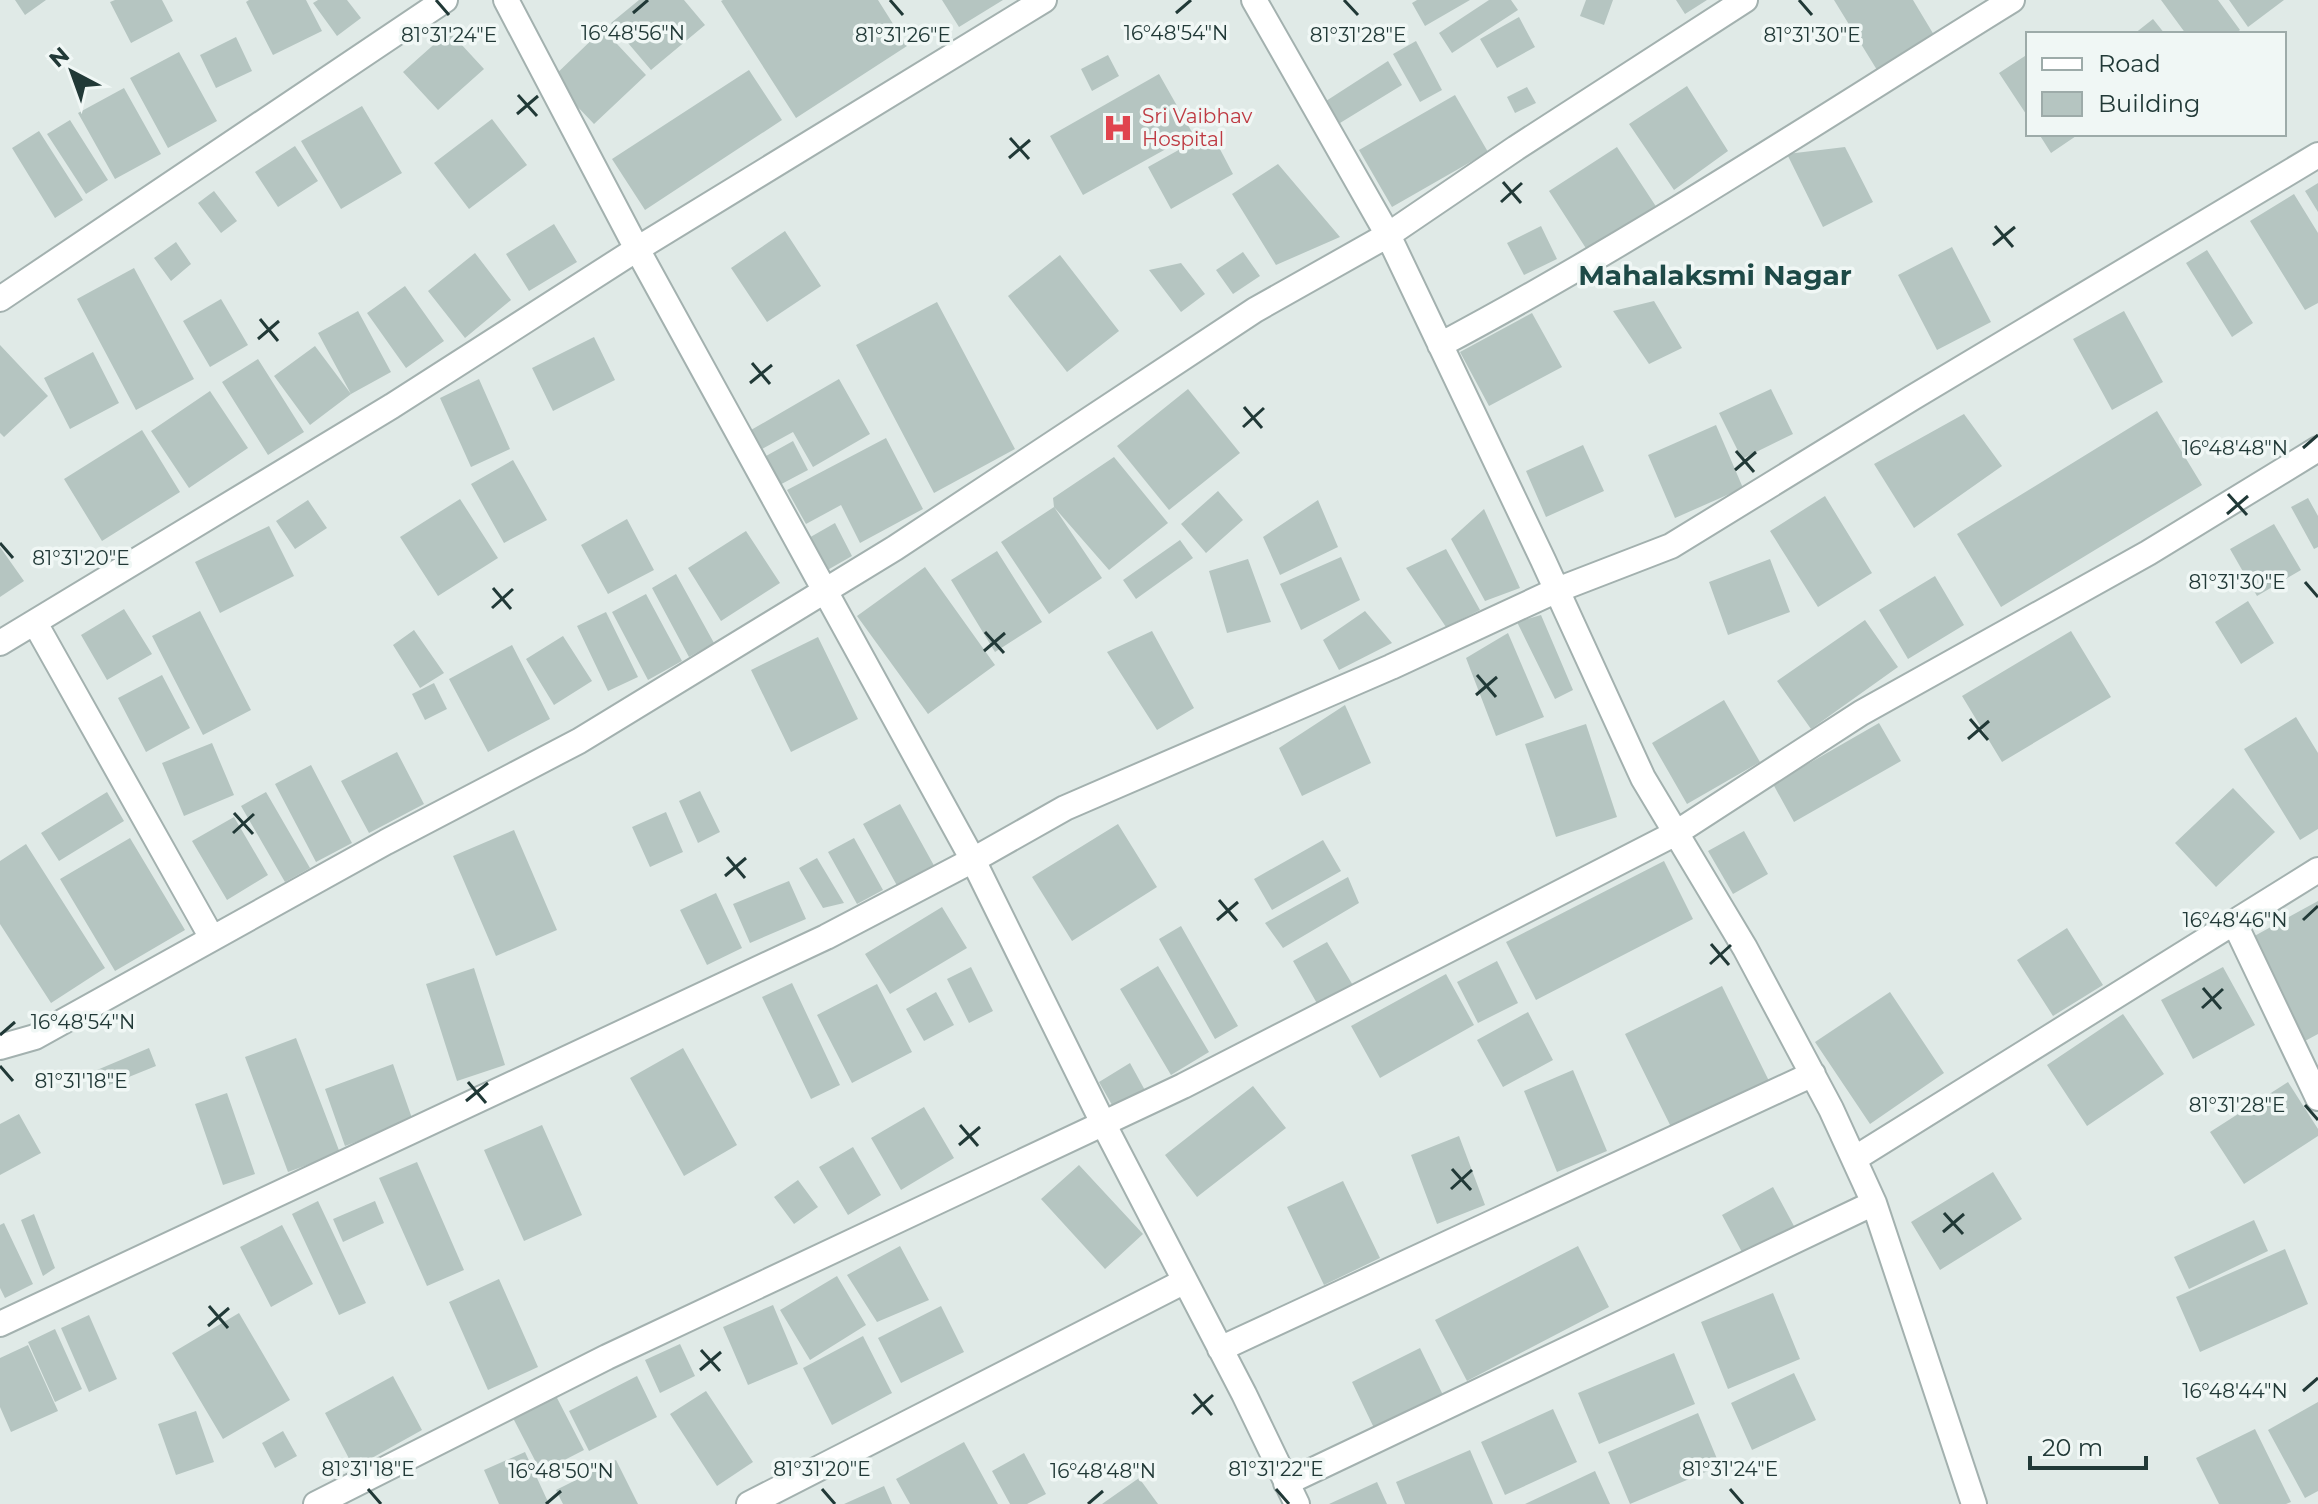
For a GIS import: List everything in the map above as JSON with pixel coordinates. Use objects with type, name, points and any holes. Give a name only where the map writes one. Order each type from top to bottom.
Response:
[{"type":"street","points":[[0,299],[445,0]]},
{"type":"street","points":[[506,0],[637,249],[973,860],[1291,1494],[1874,1203]]},
{"type":"street","points":[[0,643],[392,406],[637,249],[1044,0]]},
{"type":"street","points":[[1254,0],[1388,235],[1643,778],[1745,948],[1813,1074],[1854,1159],[1874,1203],[1974,1504]]},
{"type":"street","points":[[0,1047],[35,1037],[386,842],[579,741],[895,548],[1255,310],[1388,235],[1745,0]]},
{"type":"street","points":[[1440,345],[1517,304],[1700,195],[2012,0]]},
{"type":"street","points":[[0,1324],[757,970],[973,860],[1065,808],[1391,667],[1557,590],[1671,546],[2318,155]]},
{"type":"street","points":[[316,1504],[607,1357],[1103,1123],[1404,974],[1676,833],[1861,713],[2148,553],[2318,449]]},
{"type":"street","points":[[35,623],[212,938]]},
{"type":"street","points":[[1854,1159],[2318,870]]},
{"type":"street","points":[[2234,922],[2318,1098]]},
{"type":"street","points":[[1220,1349],[1813,1074]]},
{"type":"street","points":[[749,1504],[1185,1281]]},
{"type":"building","points":[[15,0],[46,0],[25,15]]},
{"type":"building","points":[[162,0],[173,21],[131,43],[110,2]]},
{"type":"building","points":[[306,0],[322,31],[273,55],[246,2]]},
{"type":"building","points":[[318,0],[347,0],[361,18],[337,36],[313,3]]},
{"type":"building","points":[[639,0],[684,0],[705,25],[651,70],[611,23]]},
{"type":"building","points":[[723,0],[878,0],[907,46],[796,118]]},
{"type":"building","points":[[942,0],[1003,0],[959,27]]},
{"type":"building","points":[[1417,0],[1470,0],[1425,26],[1412,3]]},
{"type":"building","points":[[1489,0],[1511,0],[1518,10],[1452,53],[1439,33]]},
{"type":"building","points":[[1586,0],[1613,0],[1604,25],[1580,16]]},
{"type":"building","points":[[1676,0],[1707,0],[1685,14]]},
{"type":"building","points":[[1834,0],[1913,0],[1934,35],[1877,70]]},
{"type":"building","points":[[2161,0],[2218,0],[2240,30],[2238,32],[2185,32]]},
{"type":"building","points":[[2229,0],[2284,0],[2248,27]]},
{"type":"building","points":[[1519,17],[1535,47],[1497,68],[1480,39]]},
{"type":"building","points":[[2153,19],[2163,32],[2137,32]]},
{"type":"building","points":[[603,29],[646,75],[594,124],[551,79]]},
{"type":"building","points":[[449,31],[484,69],[438,110],[403,72]]},
{"type":"building","points":[[236,37],[252,71],[216,88],[200,55]]},
{"type":"building","points":[[1416,41],[1442,90],[1420,102],[1393,54]]},
{"type":"building","points":[[179,52],[217,121],[168,148],[130,78]]},
{"type":"building","points":[[1108,55],[1119,76],[1092,91],[1081,69]]},
{"type":"building","points":[[2026,55],[2026,114],[1999,73]]},
{"type":"building","points":[[1388,61],[1402,85],[1340,123],[1326,101]]},
{"type":"building","points":[[749,70],[782,120],[645,210],[612,159]]},
{"type":"building","points":[[1159,74],[1193,134],[1083,195],[1050,136]]},
{"type":"building","points":[[1687,86],[1728,151],[1674,190],[1629,124]]},
{"type":"building","points":[[1527,87],[1536,103],[1515,113],[1507,97]]},
{"type":"building","points":[[124,88],[161,154],[115,179],[78,113]]},
{"type":"building","points":[[1455,95],[1488,152],[1392,207],[1359,150]]},
{"type":"building","points":[[362,106],[402,173],[341,209],[301,141]]},
{"type":"building","points":[[492,119],[527,165],[469,209],[434,163]]},
{"type":"building","points":[[70,120],[108,180],[86,194],[47,134]]},
{"type":"building","points":[[39,131],[83,200],[55,218],[12,148]]},
{"type":"building","points":[[1211,132],[1233,174],[1171,209],[1148,167]]},
{"type":"building","points":[[2040,136],[2076,136],[2051,153]]},
{"type":"building","points":[[295,146],[318,181],[278,207],[255,172]]},
{"type":"building","points":[[1617,147],[1657,208],[1589,253],[1549,191]]},
{"type":"building","points":[[1845,147],[1873,202],[1823,227],[1787,154]]},
{"type":"building","points":[[1278,164],[1340,237],[1276,265],[1232,194]]},
{"type":"building","points":[[2318,183],[2318,212],[2305,191]]},
{"type":"building","points":[[214,191],[237,221],[221,233],[198,203]]},
{"type":"building","points":[[2294,194],[2318,233],[2318,303],[2305,310],[2250,221]]},
{"type":"building","points":[[554,224],[577,262],[529,291],[506,254]]},
{"type":"building","points":[[1541,226],[1557,259],[1524,275],[1507,243]]},
{"type":"building","points":[[785,231],[821,286],[767,322],[731,268]]},
{"type":"building","points":[[176,242],[191,264],[171,281],[154,258]]},
{"type":"building","points":[[1952,247],[1991,322],[1937,350],[1898,275]]},
{"type":"building","points":[[2207,250],[2253,323],[2232,337],[2186,263]]},
{"type":"building","points":[[1243,252],[1260,276],[1233,294],[1216,270]]},
{"type":"building","points":[[475,253],[511,300],[465,338],[428,291]]},
{"type":"building","points":[[1060,255],[1119,331],[1067,372],[1008,296]]},
{"type":"building","points":[[1181,263],[1205,294],[1181,312],[1149,270]]},
{"type":"building","points":[[134,268],[194,379],[136,410],[77,299]]},
{"type":"building","points":[[405,286],[444,341],[406,368],[367,313]]},
{"type":"building","points":[[221,299],[248,345],[210,367],[183,321]]},
{"type":"building","points":[[1654,301],[1682,348],[1649,364],[1613,311]]},
{"type":"building","points":[[937,302],[1015,449],[934,493],[856,345]]},
{"type":"building","points":[[358,311],[391,372],[351,394],[318,333]]},
{"type":"building","points":[[2124,311],[2163,382],[2112,410],[2073,339]]},
{"type":"building","points":[[1532,313],[1562,367],[1489,406],[1460,352]]},
{"type":"building","points":[[594,337],[615,380],[553,411],[532,368]]},
{"type":"building","points":[[0,345],[48,396],[4,437],[0,433]]},
{"type":"building","points":[[315,346],[351,394],[310,425],[274,376]]},
{"type":"building","points":[[93,352],[119,403],[70,429],[44,378]]},
{"type":"building","points":[[258,359],[304,432],[268,455],[222,382]]},
{"type":"building","points":[[479,379],[510,449],[471,467],[440,398]]},
{"type":"building","points":[[839,379],[870,434],[813,467],[793,432],[762,449],[751,430]]},
{"type":"building","points":[[1188,389],[1240,453],[1169,510],[1117,446]]},
{"type":"building","points":[[1771,389],[1793,434],[1742,459],[1719,413]]},
{"type":"building","points":[[210,391],[248,448],[189,488],[151,431]]},
{"type":"building","points":[[2157,411],[2202,485],[2001,607],[1957,534]]},
{"type":"building","points":[[1964,414],[2002,466],[1914,528],[1874,464]]},
{"type":"building","points":[[1716,425],[1743,488],[1675,518],[1648,455]]},
{"type":"building","points":[[142,430],[180,492],[102,541],[64,479]]},
{"type":"building","points":[[886,438],[923,509],[860,543],[841,505],[806,524],[787,490]]},
{"type":"building","points":[[793,441],[808,470],[772,489],[757,461]]},
{"type":"building","points":[[1583,445],[1604,491],[1546,517],[1526,471]]},
{"type":"building","points":[[1114,457],[1168,523],[1109,570],[1054,507],[1053,498]]},
{"type":"building","points":[[513,460],[547,520],[504,543],[471,484]]},
{"type":"building","points":[[1218,491],[1243,520],[1206,553],[1181,524]]},
{"type":"building","points":[[1825,496],[1872,573],[1818,607],[1770,531]]},
{"type":"building","points":[[2308,498],[2318,516],[2318,547],[2314,549],[2291,507]]},
{"type":"building","points":[[460,499],[498,558],[438,596],[400,537]]},
{"type":"building","points":[[308,500],[327,528],[295,549],[276,521]]},
{"type":"building","points":[[1318,500],[1338,547],[1280,575],[1263,537]]},
{"type":"building","points":[[1054,507],[1102,578],[1049,614],[1001,542]]},
{"type":"building","points":[[1484,509],[1520,588],[1485,601],[1451,539]]},
{"type":"building","points":[[627,519],[654,570],[608,594],[581,545]]},
{"type":"building","points":[[835,523],[852,556],[824,572],[807,539]]},
{"type":"building","points":[[2274,524],[2301,570],[2257,596],[2230,549]]},
{"type":"building","points":[[269,526],[294,576],[220,613],[195,562]]},
{"type":"building","points":[[746,531],[780,583],[721,621],[688,568]]},
{"type":"building","points":[[1180,540],[1193,558],[1136,599],[1123,580]]},
{"type":"building","points":[[0,547],[24,581],[0,597]]},
{"type":"building","points":[[1446,549],[1480,610],[1446,627],[1406,568]]},
{"type":"building","points":[[997,551],[1042,622],[995,652],[951,580]]},
{"type":"building","points":[[1341,557],[1360,600],[1301,630],[1280,584]]},
{"type":"building","points":[[1248,559],[1271,622],[1227,633],[1209,571]]},
{"type":"building","points":[[1770,559],[1790,612],[1728,635],[1709,582]]},
{"type":"building","points":[[925,567],[995,665],[928,714],[857,616]]},
{"type":"building","points":[[676,574],[714,643],[689,657],[652,588]]},
{"type":"building","points":[[1935,576],[1964,625],[1908,659],[1879,610]]},
{"type":"building","points":[[646,594],[682,661],[648,680],[612,612]]},
{"type":"building","points":[[2248,601],[2274,643],[2241,664],[2215,622]]},
{"type":"building","points":[[124,609],[152,654],[107,680],[81,635]]},
{"type":"building","points":[[200,611],[251,710],[203,735],[152,636]]},
{"type":"building","points":[[1365,611],[1392,643],[1339,670],[1323,640]]},
{"type":"building","points":[[606,612],[638,677],[608,691],[577,626]]},
{"type":"building","points":[[1541,615],[1573,690],[1555,699],[1517,622]]},
{"type":"building","points":[[1865,620],[1898,667],[1811,729],[1777,681]]},
{"type":"building","points":[[414,630],[444,673],[420,688],[393,645]]},
{"type":"building","points":[[1152,631],[1194,708],[1157,730],[1107,652]]},
{"type":"building","points":[[2071,631],[2111,697],[2002,762],[1962,696]]},
{"type":"building","points":[[1508,633],[1544,717],[1496,736],[1466,658]]},
{"type":"building","points":[[563,636],[592,681],[554,705],[526,659]]},
{"type":"building","points":[[818,637],[858,719],[791,752],[751,670]]},
{"type":"building","points":[[512,645],[550,719],[488,752],[449,679]]},
{"type":"building","points":[[162,675],[190,728],[146,752],[118,698]]},
{"type":"building","points":[[434,683],[447,709],[425,720],[412,694]]},
{"type":"building","points":[[1724,700],[1760,762],[1687,804],[1652,743]]},
{"type":"building","points":[[1345,705],[1371,763],[1302,796],[1279,748]]},
{"type":"building","points":[[2296,717],[2318,753],[2318,829],[2300,840],[2244,749]]},
{"type":"building","points":[[1879,723],[1901,761],[1794,822],[1773,784]]},
{"type":"building","points":[[1586,724],[1617,817],[1556,837],[1525,744]]},
{"type":"building","points":[[212,743],[234,795],[184,816],[162,763]]},
{"type":"building","points":[[397,752],[424,804],[369,833],[341,781]]},
{"type":"building","points":[[311,765],[352,843],[316,862],[275,784]]},
{"type":"building","points":[[2233,788],[2275,832],[2216,887],[2175,843]]},
{"type":"building","points":[[700,791],[720,832],[698,843],[679,801]]},
{"type":"building","points":[[107,792],[124,821],[59,861],[41,833]]},
{"type":"building","points":[[266,792],[310,868],[285,882],[241,806]]},
{"type":"building","points":[[900,804],[937,871],[900,891],[863,824]]},
{"type":"building","points":[[666,812],[683,852],[650,867],[632,827]]},
{"type":"building","points":[[234,817],[268,875],[227,900],[192,841]]},
{"type":"building","points":[[1118,824],[1157,887],[1072,941],[1032,877]]},
{"type":"building","points":[[514,830],[557,930],[496,956],[453,856]]},
{"type":"building","points":[[1744,831],[1768,874],[1733,894],[1708,851]]},
{"type":"building","points":[[130,838],[185,930],[115,971],[60,879]]},
{"type":"building","points":[[854,838],[883,890],[857,904],[828,852]]},
{"type":"building","points":[[1323,840],[1341,871],[1272,910],[1254,879]]},
{"type":"building","points":[[26,844],[105,968],[51,1003],[0,924],[0,861]]},
{"type":"building","points":[[817,858],[844,903],[823,908],[799,868]]},
{"type":"building","points":[[1664,861],[1693,919],[1536,1000],[1506,942]]},
{"type":"building","points":[[1348,877],[1359,903],[1283,948],[1265,923]]},
{"type":"building","points":[[789,881],[806,919],[750,943],[733,904]]},
{"type":"building","points":[[716,893],[742,948],[707,965],[680,910]]},
{"type":"building","points":[[2318,901],[2318,1034],[2305,1041],[2249,939]]},
{"type":"building","points":[[942,907],[967,948],[890,994],[865,954]]},
{"type":"building","points":[[1181,926],[1238,1026],[1215,1039],[1159,939]]},
{"type":"building","points":[[2067,928],[2103,985],[2053,1016],[2017,960]]},
{"type":"building","points":[[1327,942],[1354,987],[1319,1007],[1293,961]]},
{"type":"building","points":[[1497,961],[1518,1003],[1478,1023],[1457,982]]},
{"type":"building","points":[[1158,966],[1209,1052],[1171,1075],[1120,989]]},
{"type":"building","points":[[971,967],[993,1011],[969,1023],[947,979]]},
{"type":"building","points":[[2223,967],[2255,1025],[2193,1059],[2161,1000]]},
{"type":"building","points":[[474,968],[505,1065],[457,1081],[426,984]]},
{"type":"building","points":[[1446,974],[1474,1025],[1380,1078],[1351,1026]]},
{"type":"building","points":[[792,983],[840,1085],[811,1099],[762,997]]},
{"type":"building","points":[[877,984],[912,1052],[852,1083],[817,1015]]},
{"type":"building","points":[[1722,986],[1770,1083],[1673,1131],[1625,1034]]},
{"type":"building","points":[[936,992],[954,1025],[924,1041],[906,1009]]},
{"type":"building","points":[[1890,992],[1944,1073],[1870,1124],[1815,1042]]},
{"type":"building","points":[[1528,1012],[1553,1060],[1503,1087],[1477,1040]]},
{"type":"building","points":[[2123,1014],[2164,1074],[2087,1126],[2047,1065]]},
{"type":"building","points":[[296,1038],[340,1153],[288,1172],[245,1057]]},
{"type":"building","points":[[149,1048],[156,1066],[104,1087],[97,1070]]},
{"type":"building","points":[[683,1048],[737,1145],[684,1176],[630,1078]]},
{"type":"building","points":[[1130,1063],[1147,1094],[1116,1112],[1099,1082]]},
{"type":"building","points":[[393,1064],[413,1121],[345,1146],[325,1089]]},
{"type":"building","points":[[1573,1070],[1607,1151],[1557,1172],[1524,1091]]},
{"type":"building","points":[[2288,1082],[2318,1129],[2318,1136],[2244,1184],[2210,1132]]},
{"type":"building","points":[[1253,1086],[1286,1128],[1197,1197],[1165,1155]]},
{"type":"building","points":[[227,1093],[255,1174],[223,1185],[195,1104]]},
{"type":"building","points":[[924,1107],[954,1158],[901,1190],[871,1138]]},
{"type":"building","points":[[19,1114],[41,1153],[0,1175],[0,1124]]},
{"type":"building","points":[[542,1125],[582,1215],[524,1241],[484,1150]]},
{"type":"building","points":[[1459,1136],[1485,1205],[1437,1224],[1411,1155]]},
{"type":"building","points":[[853,1147],[881,1195],[848,1215],[819,1167]]},
{"type":"building","points":[[417,1162],[464,1270],[427,1286],[379,1178]]},
{"type":"building","points":[[1079,1165],[1143,1234],[1105,1269],[1041,1199]]},
{"type":"building","points":[[1993,1172],[2022,1219],[1940,1270],[1911,1222]]},
{"type":"building","points":[[798,1180],[818,1207],[794,1224],[774,1197]]},
{"type":"building","points":[[1343,1181],[1380,1258],[1324,1285],[1287,1207]]},
{"type":"building","points":[[1773,1187],[1794,1226],[1743,1254],[1722,1215]]},
{"type":"building","points":[[318,1201],[366,1303],[339,1315],[292,1214]]},
{"type":"building","points":[[375,1201],[384,1223],[343,1242],[333,1219]]},
{"type":"building","points":[[34,1214],[55,1268],[43,1276],[21,1220]]},
{"type":"building","points":[[2254,1220],[2268,1251],[2189,1289],[2174,1257]]},
{"type":"building","points":[[4,1223],[33,1284],[5,1298],[0,1288],[0,1225]]},
{"type":"building","points":[[282,1225],[313,1284],[271,1307],[240,1247]]},
{"type":"building","points":[[900,1246],[929,1300],[877,1322],[847,1275]]},
{"type":"building","points":[[1578,1246],[1609,1307],[1467,1381],[1435,1320]]},
{"type":"building","points":[[2285,1249],[2308,1304],[2200,1352],[2176,1297]]},
{"type":"building","points":[[837,1276],[866,1325],[810,1360],[780,1310]]},
{"type":"building","points":[[499,1279],[538,1367],[488,1390],[449,1302]]},
{"type":"building","points":[[1773,1293],[1800,1359],[1728,1389],[1701,1322]]},
{"type":"building","points":[[773,1305],[798,1364],[748,1385],[723,1327]]},
{"type":"building","points":[[941,1306],[964,1352],[901,1383],[878,1338]]},
{"type":"building","points":[[239,1313],[290,1400],[223,1439],[172,1353]]},
{"type":"building","points":[[89,1315],[117,1379],[89,1392],[61,1328]]},
{"type":"building","points":[[55,1329],[82,1389],[55,1402],[28,1342]]},
{"type":"building","points":[[863,1336],[892,1393],[832,1425],[803,1368]]},
{"type":"building","points":[[680,1344],[695,1376],[660,1393],[645,1360]]},
{"type":"building","points":[[28,1345],[58,1411],[11,1432],[0,1407],[0,1358]]},
{"type":"building","points":[[1420,1348],[1443,1395],[1374,1428],[1352,1382]]},
{"type":"building","points":[[1674,1353],[1695,1404],[1599,1444],[1578,1393]]},
{"type":"building","points":[[1794,1373],[1816,1420],[1752,1450],[1731,1403]]},
{"type":"building","points":[[393,1376],[422,1430],[354,1468],[325,1413]]},
{"type":"building","points":[[637,1376],[657,1417],[589,1451],[569,1411]]},
{"type":"building","points":[[706,1391],[753,1462],[717,1486],[670,1414]]},
{"type":"building","points":[[556,1396],[584,1450],[541,1472],[513,1418]]},
{"type":"building","points":[[2318,1402],[2318,1491],[2305,1498],[2268,1430]]},
{"type":"building","points":[[1553,1409],[1577,1462],[1505,1495],[1481,1442]]},
{"type":"building","points":[[196,1411],[214,1462],[176,1475],[158,1424]]},
{"type":"building","points":[[1698,1413],[1720,1466],[1630,1504],[1608,1452]]},
{"type":"building","points":[[2255,1429],[2291,1502],[2219,1504],[2196,1458]]},
{"type":"building","points":[[283,1431],[297,1456],[275,1468],[262,1443]]},
{"type":"building","points":[[964,1442],[998,1504],[910,1504],[896,1479]]},
{"type":"building","points":[[1470,1450],[1493,1504],[1405,1504],[1396,1482]]},
{"type":"building","points":[[525,1452],[549,1504],[499,1504],[484,1470]]},
{"type":"building","points":[[1024,1453],[1046,1494],[1027,1504],[1010,1504],[992,1471]]},
{"type":"building","points":[[616,1460],[638,1504],[563,1504],[556,1490]]},
{"type":"building","points":[[1595,1471],[1610,1504],[1525,1504]]},
{"type":"building","points":[[1139,1478],[1158,1504],[1102,1504]]},
{"type":"building","points":[[1377,1482],[1387,1504],[1329,1504]]},
{"type":"building","points":[[884,1486],[892,1504],[844,1504]]},
{"type":"place","name":"Sri Vaibhav Hospital","points":[[1118,128]]},
{"type":"district","name":"Mahalaksmi Nagar","points":[[1715,275]]}]
